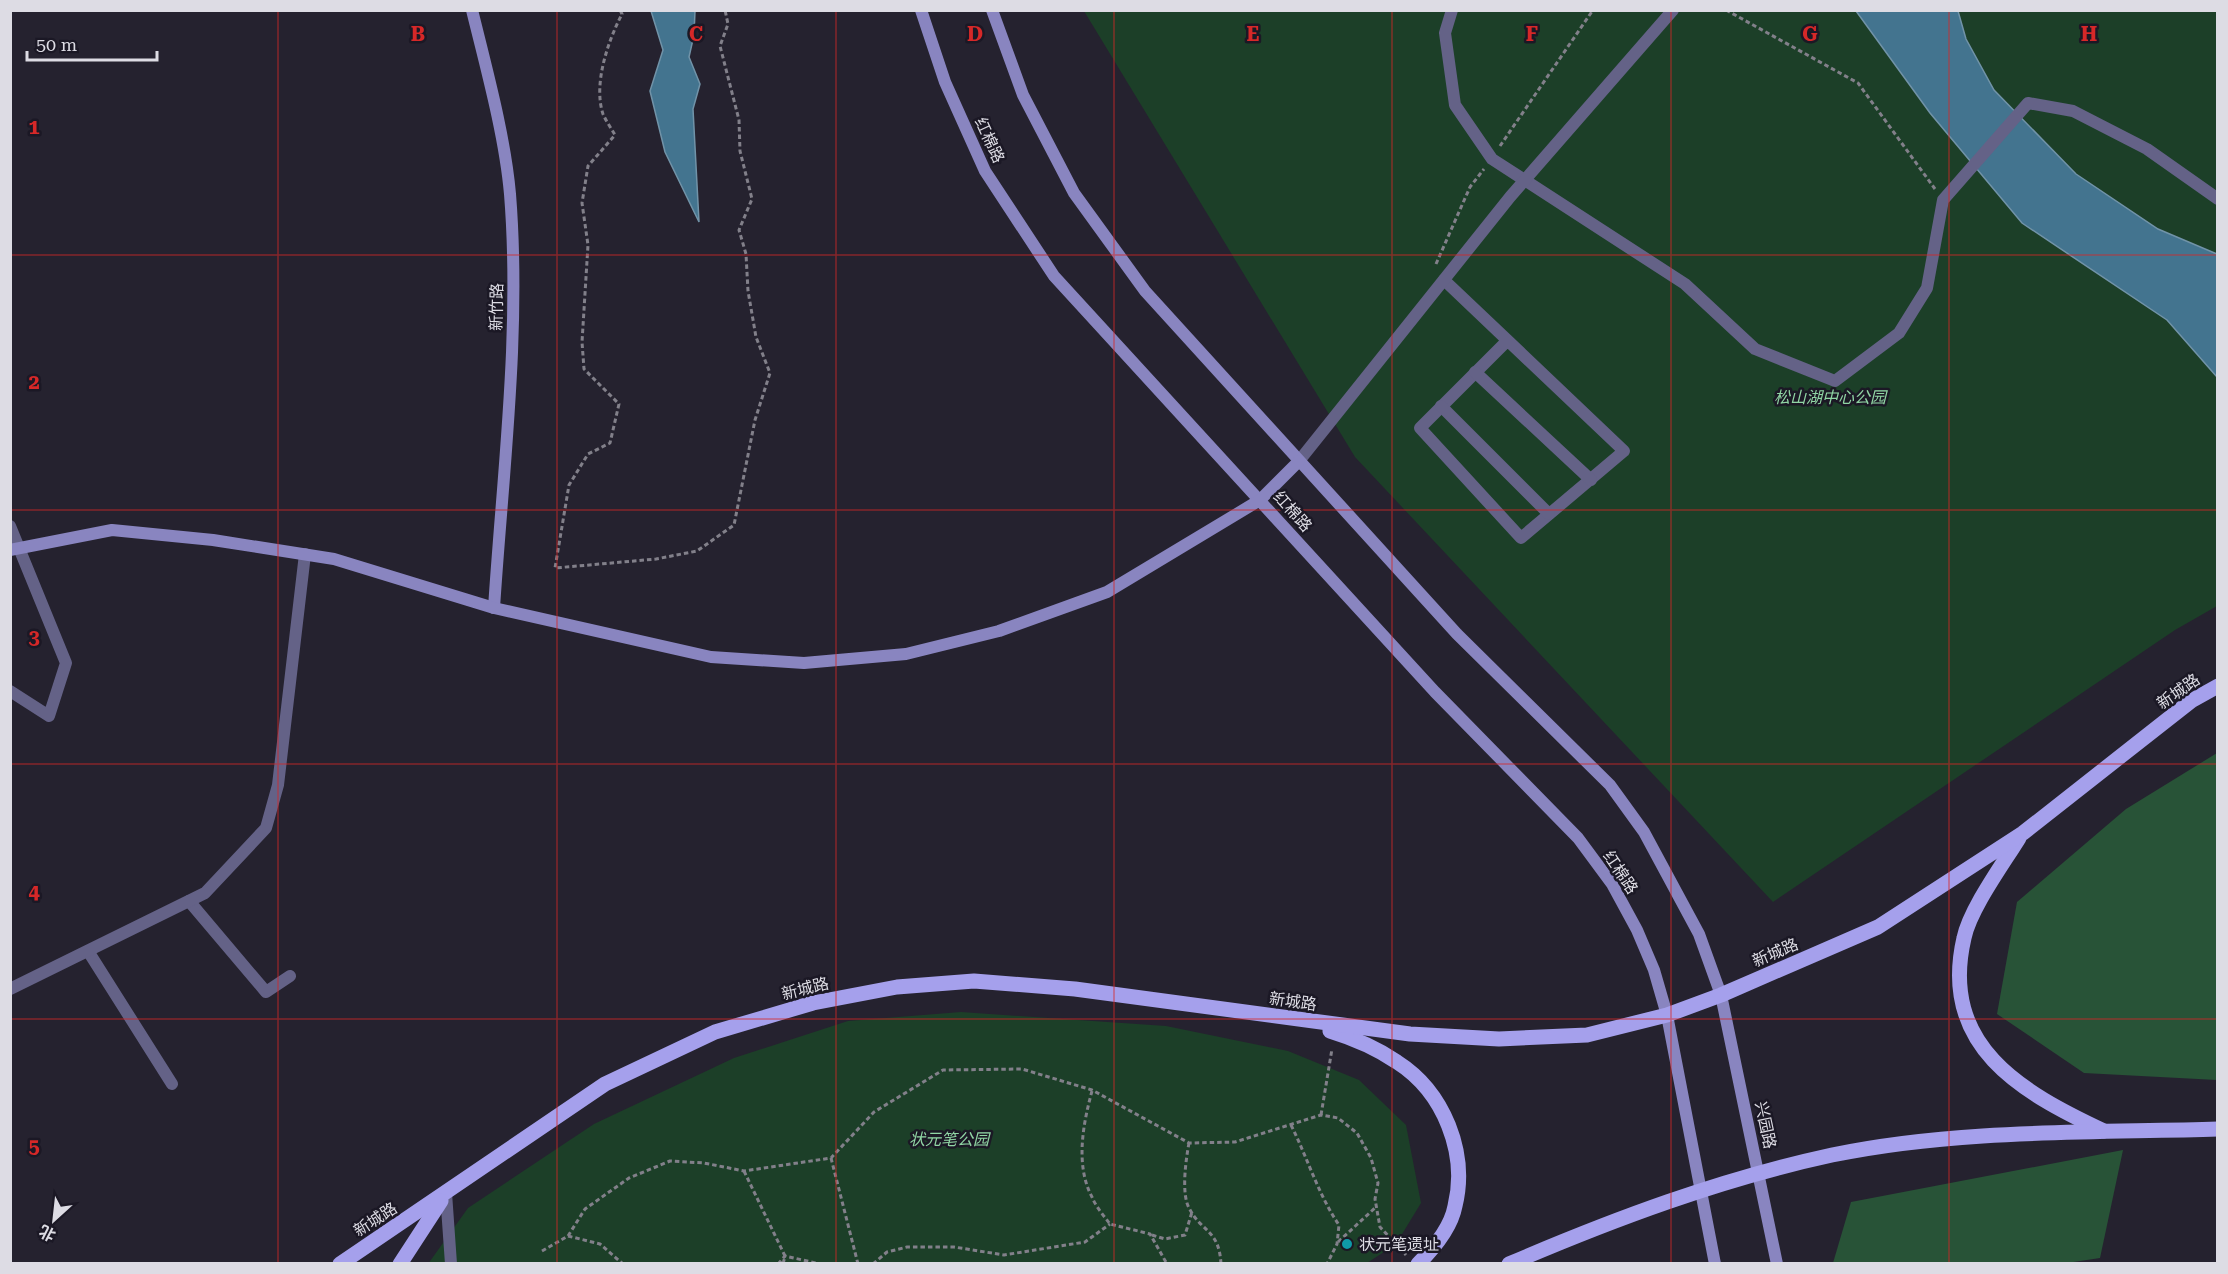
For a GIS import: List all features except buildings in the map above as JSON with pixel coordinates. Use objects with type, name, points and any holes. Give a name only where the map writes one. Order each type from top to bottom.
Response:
[{"type":"main road","name":"新竹路","points":[[472,10],[490,84],[510,191],[514,298],[494,608]]},
{"type":"main road","name":"红棉路","points":[[921,10],[945,82],[985,171],[1054,276],[1435,692],[1578,838],[1612,884],[1637,930],[1654,970],[1667,1015]]},
{"type":"main road","points":[[992,10],[1023,94],[1074,193],[1146,291],[1457,634],[1610,785],[1644,832],[1677,892],[1699,934],[1721,995]]},
{"type":"main road","points":[[15,548],[112,530],[213,540],[334,559],[494,608],[711,657],[804,663],[906,654],[999,631],[1107,592],[1184,548],[1260,500],[1299,461]]},
{"type":"main road","name":"新城路","points":[[340,1263],[604,1084],[715,1032],[813,1003],[897,987],[974,981],[1075,989],[1410,1034],[1499,1039],[1587,1035],[1667,1015],[1721,995],[1878,927],[2023,833],[2191,700],[2217,686]]},
{"type":"main road","points":[[2023,833],[1988,887],[1964,937],[1960,985],[1970,1025],[1994,1064],[2031,1095],[2107,1133]]},
{"type":"main road","name":"兴园路","points":[[1721,995],[1778,1263]]},
{"type":"main road","points":[[1667,1015],[1715,1263]]},
{"type":"main road","points":[[1288,1018],[1334,1033],[1398,1062],[1431,1093],[1451,1128],[1461,1168],[1455,1209],[1434,1248],[1412,1260]]},
{"type":"main road","points":[[1509,1263],[1581,1233],[1700,1190],[1832,1155],[1920,1143],[2008,1136],[2217,1129]]},
{"type":"main road","points":[[400,1263],[446,1193]]},
{"type":"street","points":[[1452,10],[1445,33],[1455,105],[1492,159],[1685,284],[1755,349],[1835,381],[1899,333],[1927,288],[1943,200],[2028,103],[2073,111],[2148,149],[2217,199]]},
{"type":"street","points":[[1299,461],[1526,179],[1674,10]]},
{"type":"street","points":[[1444,280],[1624,451],[1521,538],[1420,428],[1507,341]]},
{"type":"street","points":[[1475,372],[1590,480]]},
{"type":"street","points":[[1441,406],[1550,514]]},
{"type":"street","points":[[10,526],[15,548],[66,663],[49,716],[10,691]]},
{"type":"street","points":[[10,989],[205,893],[266,828],[278,785],[305,554]]},
{"type":"street","points":[[189,901],[266,992],[290,976]]},
{"type":"street","points":[[88,951],[172,1084]]},
{"type":"street","points":[[446,1193],[451,1263]]},
{"type":"path","points":[[620,10],[622,14],[608,41],[601,82],[603,113],[615,135],[588,166],[582,203],[588,245],[582,342],[584,369],[619,404],[610,443],[588,454],[569,485],[555,568],[656,560],[697,551],[734,525],[754,420],[770,373],[756,337],[748,291],[746,254],[739,230],[752,199],[740,151],[739,120],[720,46],[728,24],[725,10]]},
{"type":"path","points":[[1726,10],[1858,83],[1943,200]]},
{"type":"path","points":[[1320,1115],[1334,1033]]},
{"type":"path","points":[[542,1251],[568,1236],[585,1209],[629,1178],[670,1161],[704,1162],[744,1171],[831,1158],[874,1112],[943,1070],[1022,1069],[1092,1090],[1189,1143],[1234,1142],[1320,1115],[1338,1118],[1357,1133],[1371,1158],[1376,1174],[1376,1207],[1380,1227],[1412,1260]]},
{"type":"path","points":[[1092,1090],[1084,1119],[1082,1161],[1091,1196],[1110,1224],[1165,1239],[1185,1235],[1192,1212]]},
{"type":"path","points":[[1291,1125],[1311,1165],[1323,1201],[1339,1225],[1337,1244]]},
{"type":"path","points":[[1189,1143],[1184,1168],[1188,1207],[1220,1245],[1221,1263]]},
{"type":"path","points":[[831,1158],[858,1263]]},
{"type":"path","points":[[744,1171],[785,1256],[783,1263]]},
{"type":"path","points":[[1327,1263],[1337,1244],[1352,1227],[1366,1218],[1376,1207]]},
{"type":"path","points":[[873,1263],[887,1252],[907,1246],[954,1247],[1004,1255],[1084,1242],[1110,1224]]},
{"type":"path","points":[[1150,1234],[1167,1263]]},
{"type":"path","points":[[568,1236],[600,1244],[623,1263]]},
{"type":"path","points":[[778,1263],[785,1256]]},
{"type":"path","points":[[785,1256],[820,1263]]},
{"type":"green space","name":"松山湖中心公园","points":[[1084,11],[2217,11],[2217,606],[2175,630],[1773,902],[1355,457]]},
{"type":"green space","points":[[2217,753],[2217,1080],[2084,1073],[1997,1014],[2017,902],[2126,809]]},
{"type":"green space","name":"状元笔公园","points":[[961,1012],[1166,1026],[1288,1051],[1359,1080],[1406,1125],[1421,1203],[1396,1244],[1367,1263],[428,1264],[468,1208],[594,1124],[734,1058],[848,1021]]},
{"type":"green space","points":[[2123,1150],[2100,1258],[2060,1264],[1833,1263],[1851,1202]]},
{"type":"water","points":[[651,11],[695,11],[694,35],[689,57],[700,84],[693,109],[699,222],[665,152],[650,91],[663,50]]},
{"type":"water","points":[[1856,11],[1958,11],[1966,39],[1994,90],[2076,174],[2158,229],[2217,254],[2217,377],[2167,320],[2022,223],[1930,113]]},
{"type":"place","name":"状元笔遗址","points":[[1347,1244]]}]
